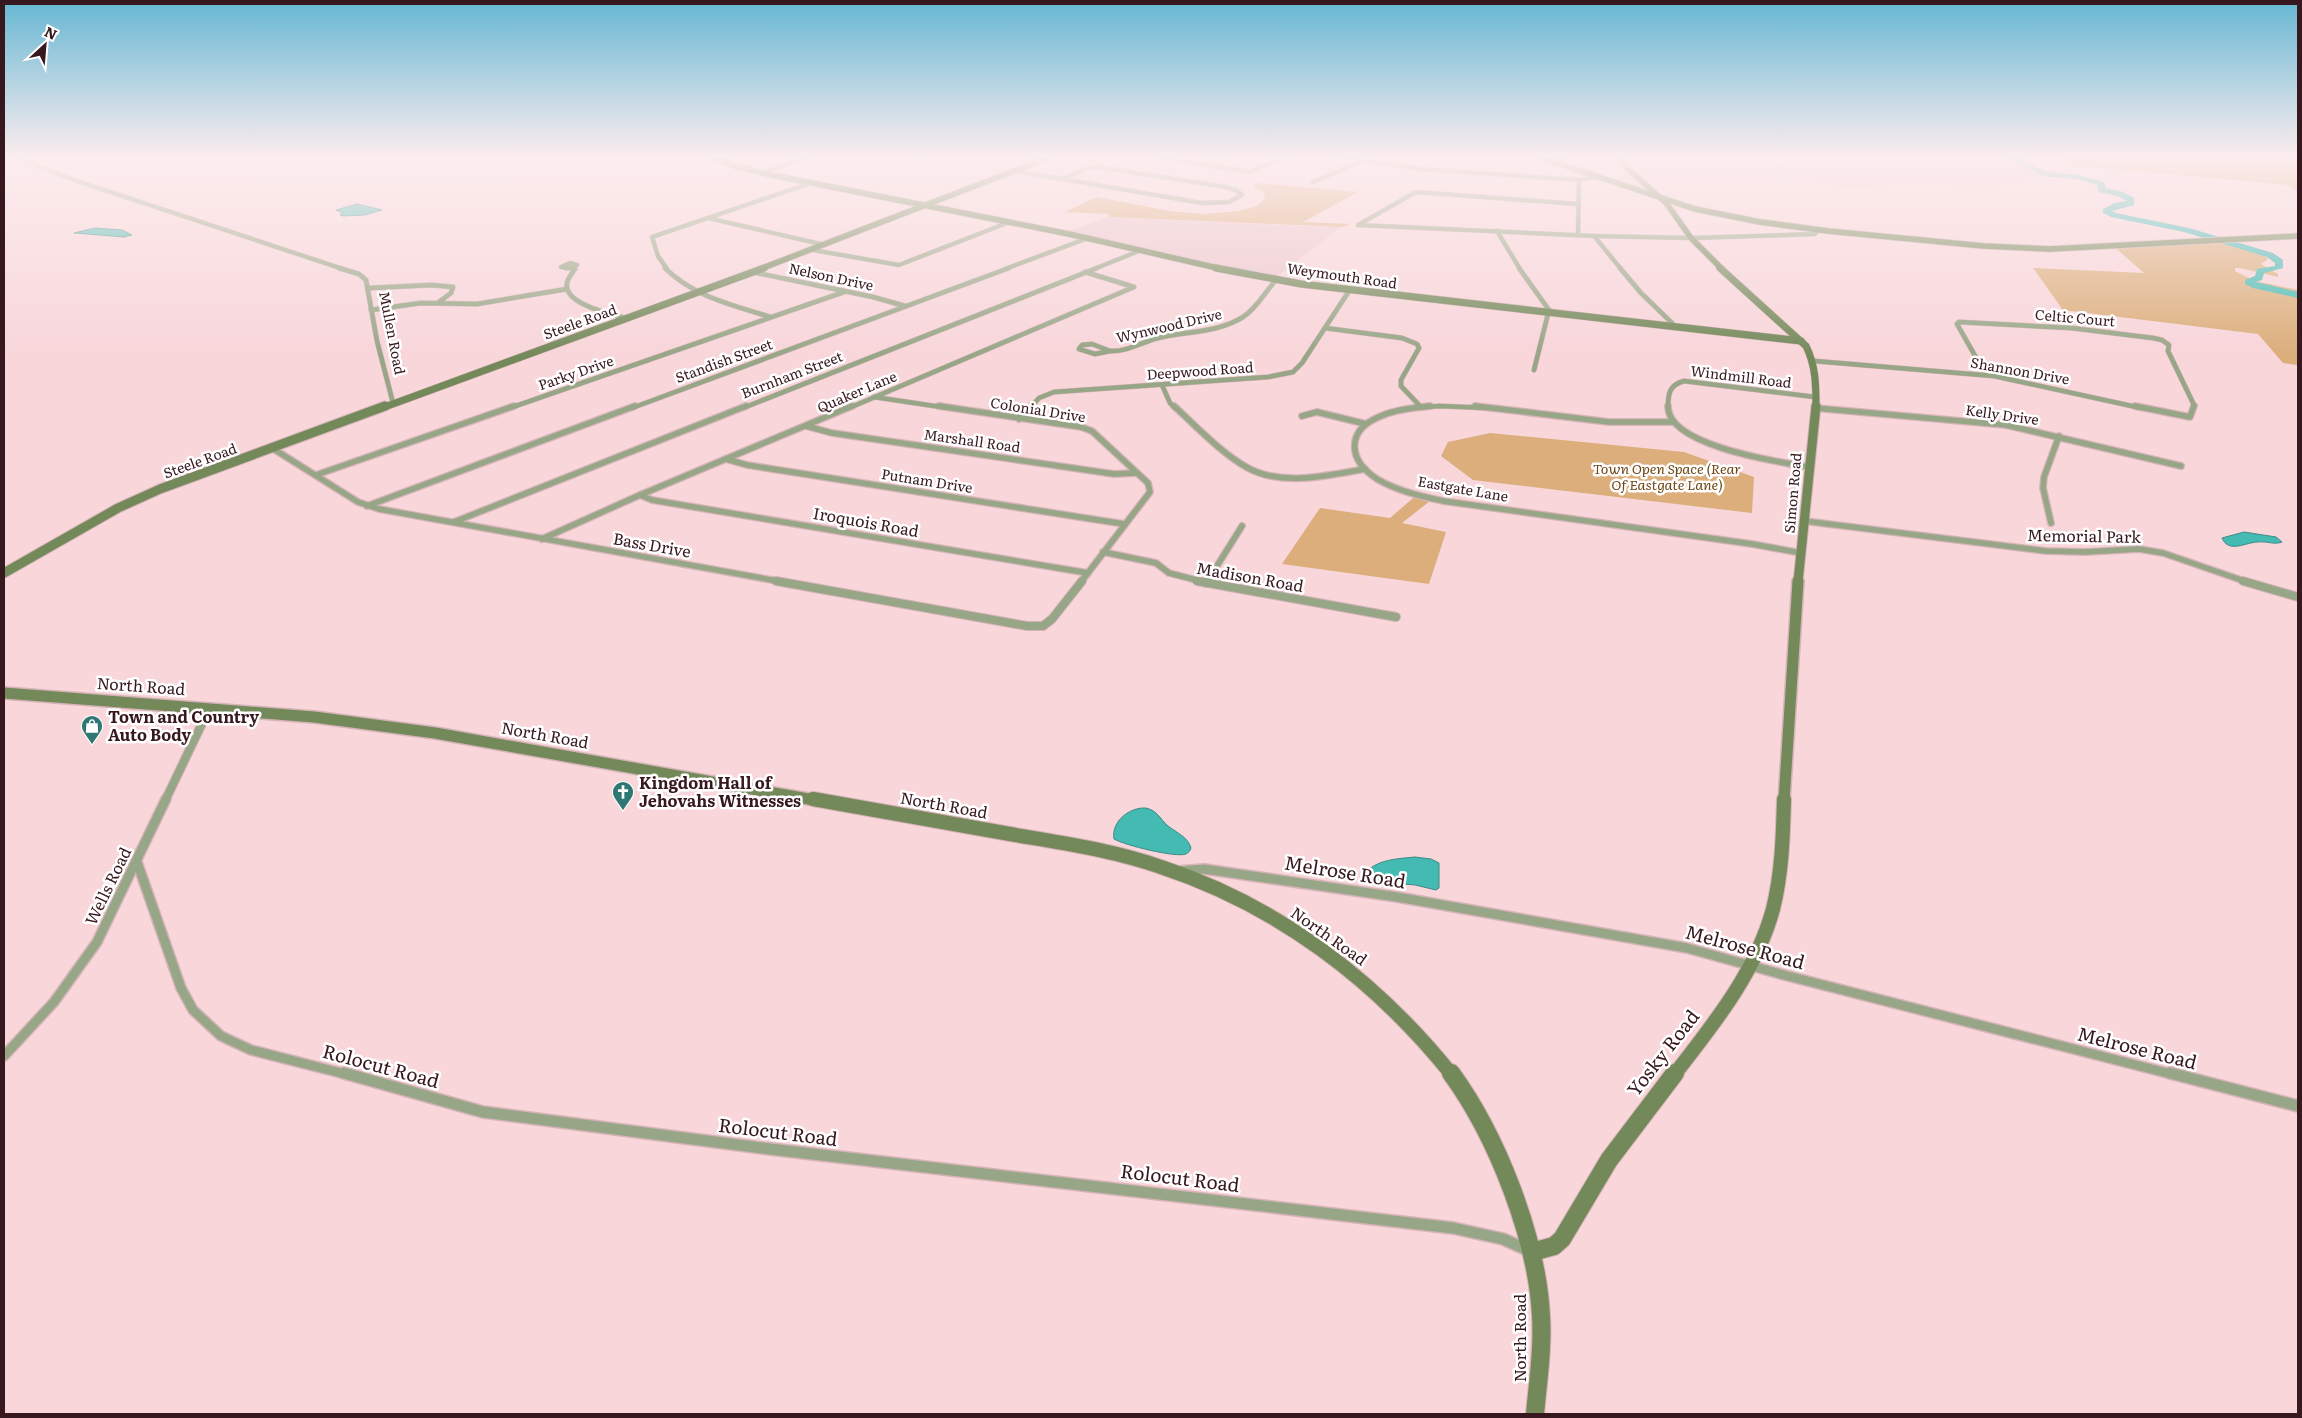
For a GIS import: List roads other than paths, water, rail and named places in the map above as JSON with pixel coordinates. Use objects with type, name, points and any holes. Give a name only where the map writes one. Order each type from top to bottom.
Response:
[{"type":"street","name":"Mullen Road","points":[[207,223],[348,269],[363,277],[369,288],[371,310],[393,403]]},
{"type":"street","points":[[693,223],[652,237],[663,265],[677,279],[698,292],[771,317]]},
{"type":"street","points":[[730,223],[825,246]]},
{"type":"street","name":"Steele Road","points":[[4,574],[118,508],[160,489],[884,223]]},
{"type":"street","points":[[814,250],[899,265],[1007,223]]},
{"type":"street","name":"Weymouth Road","points":[[1008,223],[1088,238],[1139,251],[1276,280],[1349,291],[1801,341]]},
{"type":"street","points":[[1361,223],[1358,225],[1594,236],[1692,238],[1815,234],[1818,230]]},
{"type":"street","points":[[1578,223],[1578,235]]},
{"type":"street","points":[[1681,223],[1723,271],[1801,341],[1814,361]]},
{"type":"street","points":[[1773,223],[1818,230],[2028,249],[2085,248],[2298,236]]},
{"type":"street","points":[[1497,231],[1549,313],[1534,370]]},
{"type":"street","points":[[1594,236],[1641,293],[1672,323],[1672,327]]},
{"type":"street","name":"Standish Street","points":[[367,506],[1088,238]]},
{"type":"street","name":"Burnham Street","points":[[454,522],[1139,251]]},
{"type":"street","points":[[573,267],[575,269],[567,282],[567,289],[573,299],[625,318]]},
{"type":"street","name":"Nelson Drive","points":[[752,272],[905,306]]},
{"type":"street","name":"Quaker Lane","points":[[542,539],[726,459],[1131,290],[1134,287],[1085,272]]},
{"type":"street","name":"Wynwood Drive","points":[[1110,351],[1095,343],[1082,344],[1079,349],[1095,354],[1127,349],[1162,336],[1228,324],[1247,314],[1276,280]]},
{"type":"street","points":[[369,288],[437,285],[453,287],[451,293],[439,302]]},
{"type":"street","points":[[371,310],[439,302],[485,303],[567,289]]},
{"type":"street","name":"Deepwood Road","points":[[1020,419],[1033,403],[1047,394],[1286,374],[1298,369],[1349,291]]},
{"type":"street","name":"Parky Drive","points":[[316,476],[844,292]]},
{"type":"street","name":"Celtic Court","points":[[1986,374],[1957,324],[1959,322],[2071,328],[2153,338],[2162,340],[2169,345],[2168,351],[2194,406],[2190,417]]},
{"type":"street","points":[[1326,328],[1402,338],[1417,344],[1419,348],[1401,380],[1401,386],[1420,406]]},
{"type":"street","name":"Shannon Drive","points":[[1814,361],[1986,374],[2190,417]]},
{"type":"street","name":"Simon Road","points":[[1781,851],[1791,668],[1815,408],[1814,361]]},
{"type":"street","name":"Windmill Road","points":[[1672,422],[1666,413],[1666,402],[1670,386],[1678,382],[1692,381],[1815,397]]},
{"type":"street","points":[[1162,385],[1170,403],[1237,461],[1250,469],[1271,475],[1296,478],[1320,477],[1365,469],[1354,450],[1354,441],[1358,432],[1366,424],[1390,413],[1420,406],[1462,406],[1620,423],[1672,422],[1697,438],[1729,451],[1809,468]]},
{"type":"street","name":"Colonial Drive","points":[[874,397],[1092,431],[1148,483],[1150,492],[1052,619],[1043,626]]},
{"type":"street","name":"Kelly Drive","points":[[1815,408],[1991,423],[2059,436],[2181,466]]},
{"type":"street","points":[[1302,416],[1317,412],[1366,424]]},
{"type":"street","name":"Marshall Road","points":[[806,426],[832,433],[1114,474],[1136,473]]},
{"type":"street","points":[[2051,523],[2043,488],[2044,477],[2059,436]]},
{"type":"street","name":"Bass Drive","points":[[272,448],[367,506],[1027,626],[1043,626]]},
{"type":"street","name":"Putnam Drive","points":[[726,459],[747,465],[1124,524]]},
{"type":"street","name":"Eastgate Lane","points":[[1365,469],[1396,487],[1443,501],[1752,544],[1801,553]]},
{"type":"street","name":"Iroquois Road","points":[[640,496],[1088,573]]},
{"type":"street","name":"Memorial Park","points":[[1804,521],[2046,551],[2085,552],[2139,549],[2182,558],[2259,587],[2298,597]]},
{"type":"street","points":[[1206,583],[1242,526]]},
{"type":"street","name":"Madison Road","points":[[1103,552],[1156,563],[1176,576],[1206,583],[1396,617]]},
{"type":"street","name":"North Road","points":[[4,693],[314,718],[435,733],[1057,842],[1145,862],[1174,871],[1252,906],[1294,930],[1334,957],[1373,989],[1419,1035],[1453,1076],[1480,1122],[1502,1165],[1532,1252],[1540,1303],[1540,1351],[1535,1414]]},
{"type":"street","name":"Wells Road","points":[[4,1056],[46,1013],[77,973],[97,942],[138,862],[209,709]]},
{"type":"street","name":"Yosky Road","points":[[1532,1252],[1556,1245],[1610,1157],[1644,1109],[1736,992],[1766,930],[1775,904],[1781,851]]},
{"type":"street","name":"Rolocut Road","points":[[138,862],[181,988],[192,1010],[221,1036],[251,1050],[390,1085],[483,1112],[770,1149],[1453,1228],[1503,1239],[1532,1252]]},
{"type":"street","name":"Melrose Road","points":[[1174,871],[1214,870],[1397,897],[1678,946],[2298,1106]]},
{"type":"water","points":[[95,228],[122,230],[132,235],[124,237],[74,233]]},
{"type":"water","points":[[2244,532],[2276,537],[2282,542],[2253,542],[2233,546],[2225,543],[2222,538]]},
{"type":"water","points":[[1146,808],[1156,813],[1168,826],[1185,838],[1190,844],[1189,852],[1180,855],[1161,853],[1114,839],[1115,826],[1123,816],[1134,810]]},
{"type":"water","points":[[1415,857],[1431,859],[1439,863],[1439,888],[1436,890],[1415,885],[1361,880],[1365,873],[1377,864],[1385,861]]},
{"type":"waterway","points":[[2153,223],[2186,230],[2270,255],[2280,262],[2279,268],[2260,271],[2259,278],[2248,282],[2256,286],[2298,295]]},
{"type":"place","name":"Town and Country Auto Body","points":[[92,745]]},
{"type":"place","name":"Kingdom Hall of Jehovahs Witnesses","points":[[623,811]]},
{"type":"park label","name":"Town Open Space (Rear Of Eastgate Lane)","points":[[1667,478]]}]
